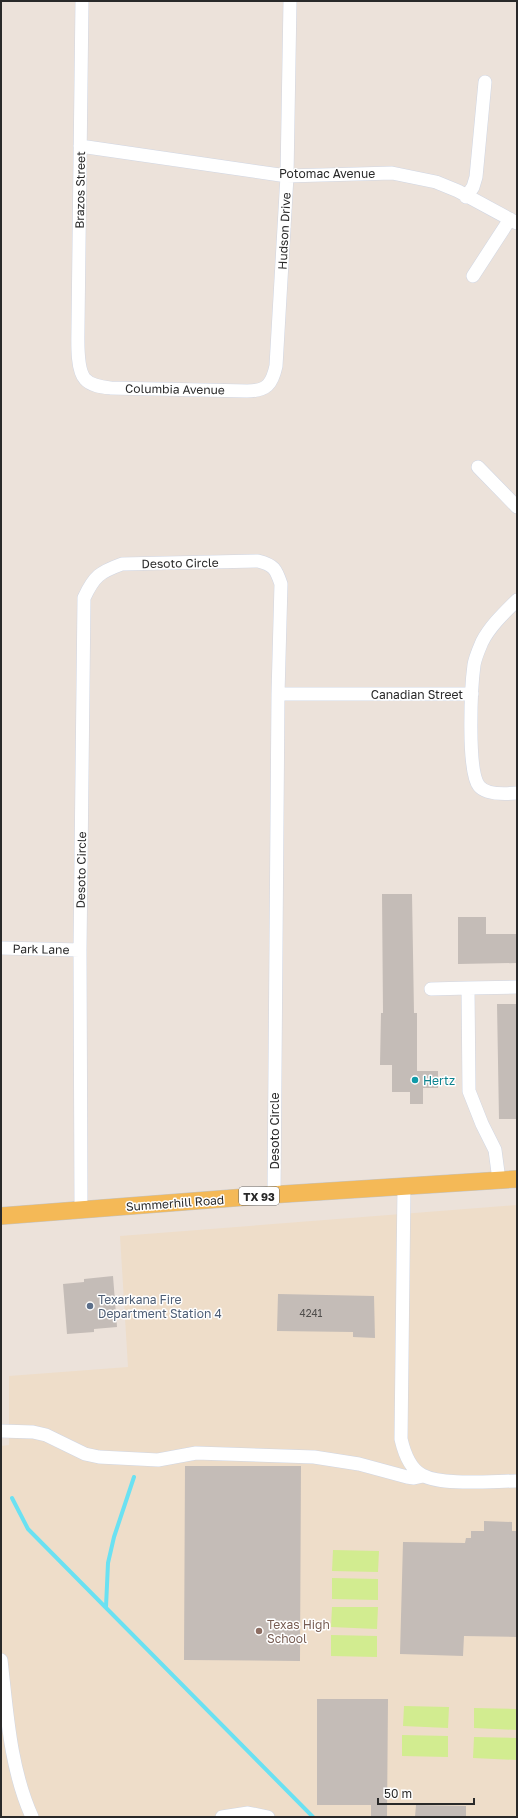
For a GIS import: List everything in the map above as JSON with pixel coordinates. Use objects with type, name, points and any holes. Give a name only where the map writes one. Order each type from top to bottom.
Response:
[{"type":"main road","name":"Summerhill Road","points":[[1,1216],[274,1195],[517,1179]]},
{"type":"street","name":"Brazos Street","points":[[82,1],[78,326],[80,368],[85,378]]},
{"type":"street","name":"Hudson Drive","points":[[266,387],[274,377],[276,366],[287,176],[290,1]]},
{"type":"street","points":[[466,197],[473,187],[476,176],[485,82]]},
{"type":"street","name":"Potomac Avenue","points":[[80,146],[287,176],[392,173],[436,182],[514,221]]},
{"type":"street","points":[[473,276],[514,221]]},
{"type":"street","name":"Columbia Avenue","points":[[85,378],[96,386],[111,388],[258,391],[266,387]]},
{"type":"street","points":[[478,467],[517,506]]},
{"type":"street","name":"Desoto Circle","points":[[81,1210],[80,950],[84,598],[90,583],[104,571],[122,564],[258,561],[268,564],[276,570],[281,584],[278,694],[274,1195]]},
{"type":"street","name":"Canadian Street","points":[[278,694],[472,694],[474,663],[483,641],[499,619],[517,600]]},
{"type":"street","points":[[472,694],[472,764],[474,778],[480,788],[491,792],[517,793]]},
{"type":"street","name":"Park Lane","points":[[1,948],[80,950]]},
{"type":"street","points":[[431,989],[517,987]]},
{"type":"street","points":[[468,988],[469,1091],[482,1124],[495,1150],[499,1180]]},
{"type":"street","points":[[404,1186],[401,1439],[408,1460],[415,1470],[423,1476],[444,1481],[517,1481]]},
{"type":"street","points":[[1,1431],[33,1432],[46,1435],[85,1454],[99,1457],[158,1460],[196,1453],[314,1457],[359,1464],[407,1477],[414,1478],[423,1476]]},
{"type":"street","points":[[1,1660],[11,1748],[18,1778],[32,1817]]},
{"type":"street","points":[[222,1817],[248,1813],[268,1817]]},
{"type":"shaded area","name":"Texas High School","points":[[517,1205],[517,1817],[1,1817],[1,1446],[9,1445],[9,1376],[128,1367],[120,1236]]},
{"type":"green space","points":[[333,1550],[379,1551],[378,1572],[332,1571]]},
{"type":"green space","points":[[332,1578],[378,1579],[378,1600],[332,1599]]},
{"type":"green space","points":[[332,1607],[378,1607],[377,1629],[331,1627]]},
{"type":"green space","points":[[331,1635],[377,1636],[377,1657],[331,1656]]},
{"type":"green space","points":[[404,1706],[449,1707],[448,1728],[403,1726]]},
{"type":"green space","points":[[474,1708],[517,1709],[517,1730],[474,1728]]},
{"type":"green space","points":[[402,1735],[448,1736],[448,1757],[402,1756]]},
{"type":"green space","points":[[474,1737],[517,1738],[517,1760],[473,1758]]},
{"type":"building","points":[[382,894],[412,894],[414,1013],[417,1013],[417,1071],[438,1071],[438,1088],[423,1088],[423,1104],[410,1104],[410,1092],[392,1092],[392,1065],[380,1065],[381,1013],[383,1013]]},
{"type":"building","points":[[458,917],[486,917],[486,934],[517,934],[517,963],[458,964]]},
{"type":"building","points":[[497,1004],[517,1004],[517,1119],[499,1119]]},
{"type":"building","name":"Texarkana Fire Department Station 4","points":[[113,1276],[117,1327],[94,1329],[94,1332],[67,1334],[63,1284],[84,1282],[84,1279]]},
{"type":"building","points":[[278,1294],[374,1296],[375,1338],[353,1337],[353,1332],[277,1331]]},
{"type":"building","points":[[185,1466],[301,1466],[300,1661],[184,1660]]},
{"type":"building","points":[[484,1521],[512,1522],[512,1531],[517,1531],[517,1637],[464,1636],[463,1656],[400,1654],[403,1542],[465,1543],[466,1538],[471,1538],[471,1531],[484,1531]]},
{"type":"building","points":[[317,1699],[388,1699],[387,1817],[371,1817],[371,1805],[317,1805]]},
{"type":"building","points":[[416,1805],[466,1806],[466,1817],[415,1817]]},
{"type":"waterway","points":[[106,1607],[108,1563],[114,1537],[134,1477]]},
{"type":"waterway","points":[[12,1498],[28,1529],[313,1817]]},
{"type":"place","name":"Hertz","points":[[415,1080]]},
{"type":"place","name":"Texarkana Fire Department Station 4","points":[[90,1306]]},
{"type":"place","name":"Texas High School","points":[[259,1631]]}]
